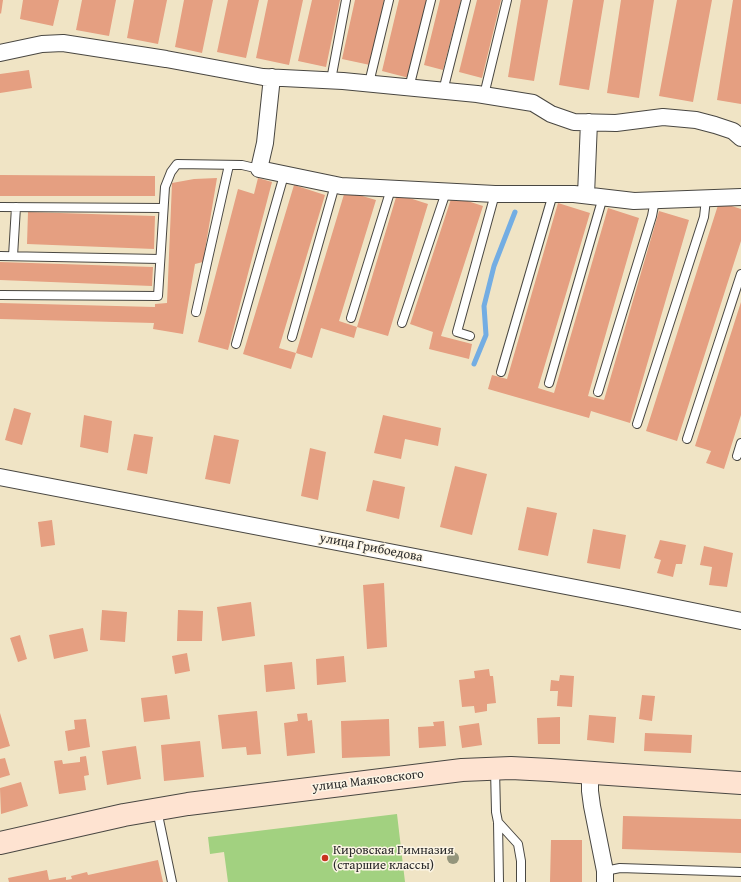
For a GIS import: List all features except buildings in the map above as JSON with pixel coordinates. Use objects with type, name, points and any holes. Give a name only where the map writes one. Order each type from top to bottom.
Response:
[{"type":"street","points":[[0,52],[42,44],[63,43],[166,59],[263,77],[369,83],[484,95],[533,103],[551,114],[574,122],[616,122],[663,117],[696,120],[733,131],[741,138]]},
{"type":"street","points":[[272,77],[265,143],[259,169],[334,185],[391,189],[495,194],[553,194],[602,197],[634,201],[741,197]]},
{"type":"street","points":[[586,196],[589,122]]},
{"type":"street","name":"улица Грибоедова","points":[[0,477],[741,621]]},
{"type":"street","name":"улица Маяковского","points":[[0,843],[124,815],[188,804],[462,770],[495,768],[590,772],[741,783]]},
{"type":"street","points":[[590,772],[592,806],[605,877]]},
{"type":"lane","points":[[331,80],[346,0]]},
{"type":"lane","points":[[369,83],[389,0]]},
{"type":"lane","points":[[409,88],[431,0]]},
{"type":"lane","points":[[443,91],[466,0]]},
{"type":"lane","points":[[484,95],[507,0]]},
{"type":"lane","points":[[0,295],[158,296],[165,187],[171,172],[177,164],[242,165],[259,169]]},
{"type":"lane","points":[[196,312],[229,165]]},
{"type":"lane","points":[[236,344],[284,175]]},
{"type":"lane","points":[[292,337],[334,185]]},
{"type":"lane","points":[[351,318],[391,189]]},
{"type":"lane","points":[[402,323],[446,192]]},
{"type":"lane","points":[[470,336],[457,332],[495,194]]},
{"type":"lane","points":[[501,372],[553,194]]},
{"type":"lane","points":[[549,383],[602,197]]},
{"type":"lane","points":[[638,424],[704,217],[706,199]]},
{"type":"lane","points":[[598,392],[652,216],[655,200]]},
{"type":"lane","points":[[0,207],[163,208]]},
{"type":"lane","points":[[13,256],[16,207]]},
{"type":"lane","points":[[0,256],[160,259]]},
{"type":"lane","points":[[687,439],[741,274]]},
{"type":"lane","points":[[737,456],[741,443]]},
{"type":"lane","points":[[495,768],[499,882]]},
{"type":"lane","points":[[156,810],[172,882]]},
{"type":"lane","points":[[498,822],[518,844],[521,861],[520,882]]},
{"type":"lane","points":[[605,877],[620,868],[741,872]]},
{"type":"green space","points":[[397,814],[405,882],[228,882],[224,852],[210,854],[208,837]]},
{"type":"waterway","points":[[474,364],[486,335],[484,306],[494,266],[515,212]]},
{"type":"place","name":"Кировская Гимназия (старшие классы)","points":[[325,858]]}]
